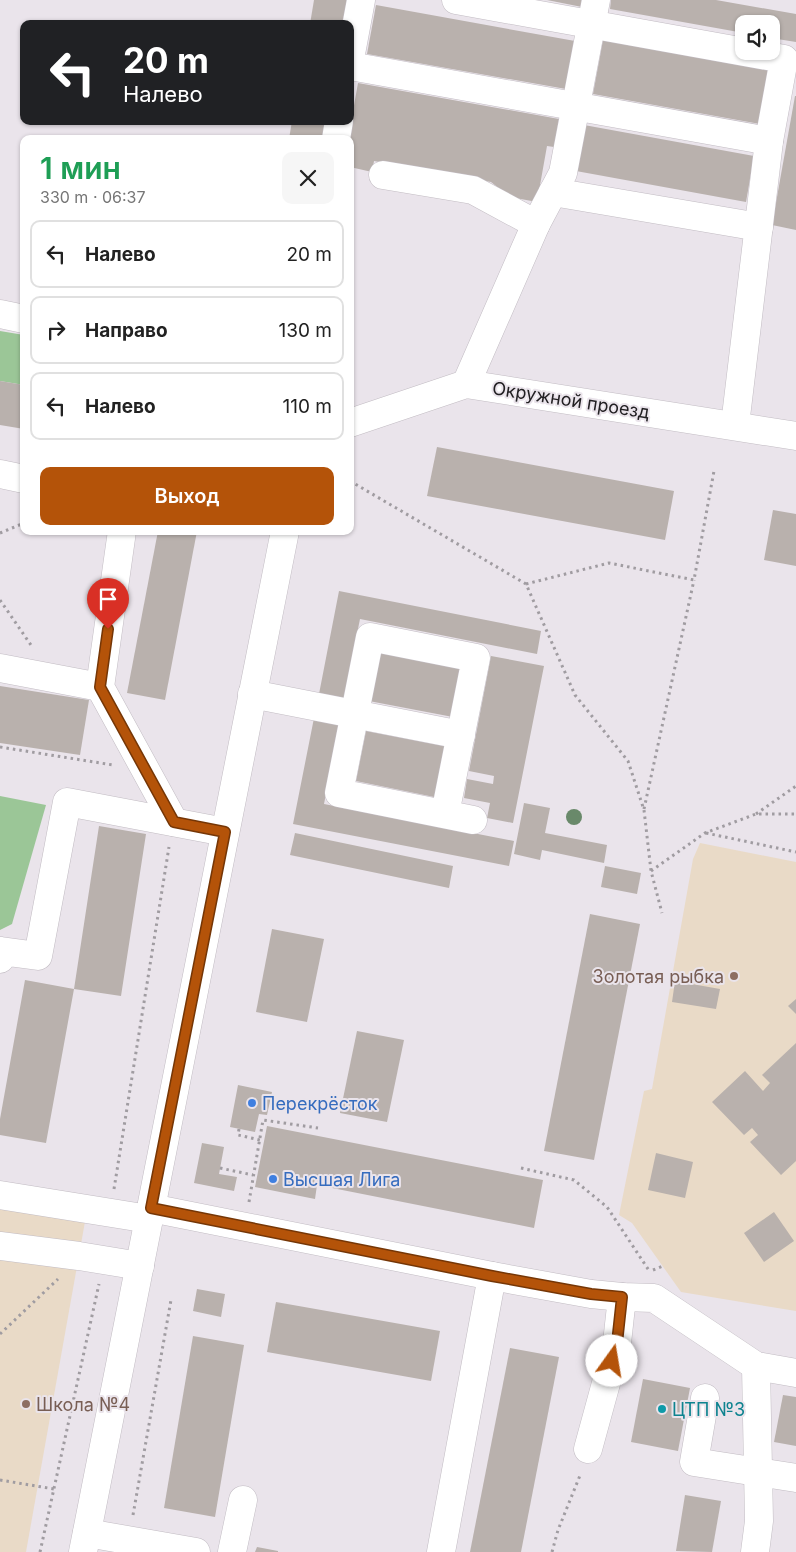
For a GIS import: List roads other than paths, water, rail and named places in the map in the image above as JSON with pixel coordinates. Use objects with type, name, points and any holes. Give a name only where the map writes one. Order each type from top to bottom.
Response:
[{"type":"street","points":[[354,38],[361,0]]},
{"type":"street","points":[[456,0],[594,12],[784,58],[770,141],[735,425]]},
{"type":"street","points":[[466,384],[536,224],[563,173],[594,12]]},
{"type":"street","points":[[354,67],[770,141]]},
{"type":"street","points":[[383,175],[473,190],[536,224]]},
{"type":"street","points":[[553,192],[759,227]]},
{"type":"street","points":[[0,314],[20,318]]},
{"type":"street","name":"Окружной проезд","points":[[354,422],[466,384],[796,436]]},
{"type":"street","points":[[0,474],[20,478]]},
{"type":"street","points":[[121,535],[100,687],[174,822]]},
{"type":"street","points":[[196,1552],[129,1540],[85,1542],[284,535]]},
{"type":"street","points":[[445,814],[476,658],[370,636],[338,794],[473,820]]},
{"type":"street","points":[[0,668],[100,687]]},
{"type":"street","points":[[252,694],[461,735]]},
{"type":"street","points":[[0,959],[2,950],[38,956],[67,802],[225,832]]},
{"type":"street","points":[[0,1195],[244,1227],[591,1294],[654,1298],[756,1366],[796,1373]]},
{"type":"street","points":[[0,1246],[140,1266]]},
{"type":"street","points":[[441,1552],[492,1276]]},
{"type":"street","points":[[588,1449],[617,1343],[622,1297]]},
{"type":"street","points":[[755,1552],[759,1521],[756,1366]]},
{"type":"street","points":[[705,1398],[694,1462],[796,1478]]},
{"type":"street","points":[[232,1552],[243,1500]]},
{"type":"place","name":"Золотая рыбка","points":[[734,976]]},
{"type":"place","name":"Перекрёсток","points":[[252,1103]]},
{"type":"place","name":"Высшая Лига","points":[[273,1179]]},
{"type":"place","name":"Школа №4","points":[[26,1404]]},
{"type":"place","name":"ЦТП №3","points":[[662,1409]]}]
